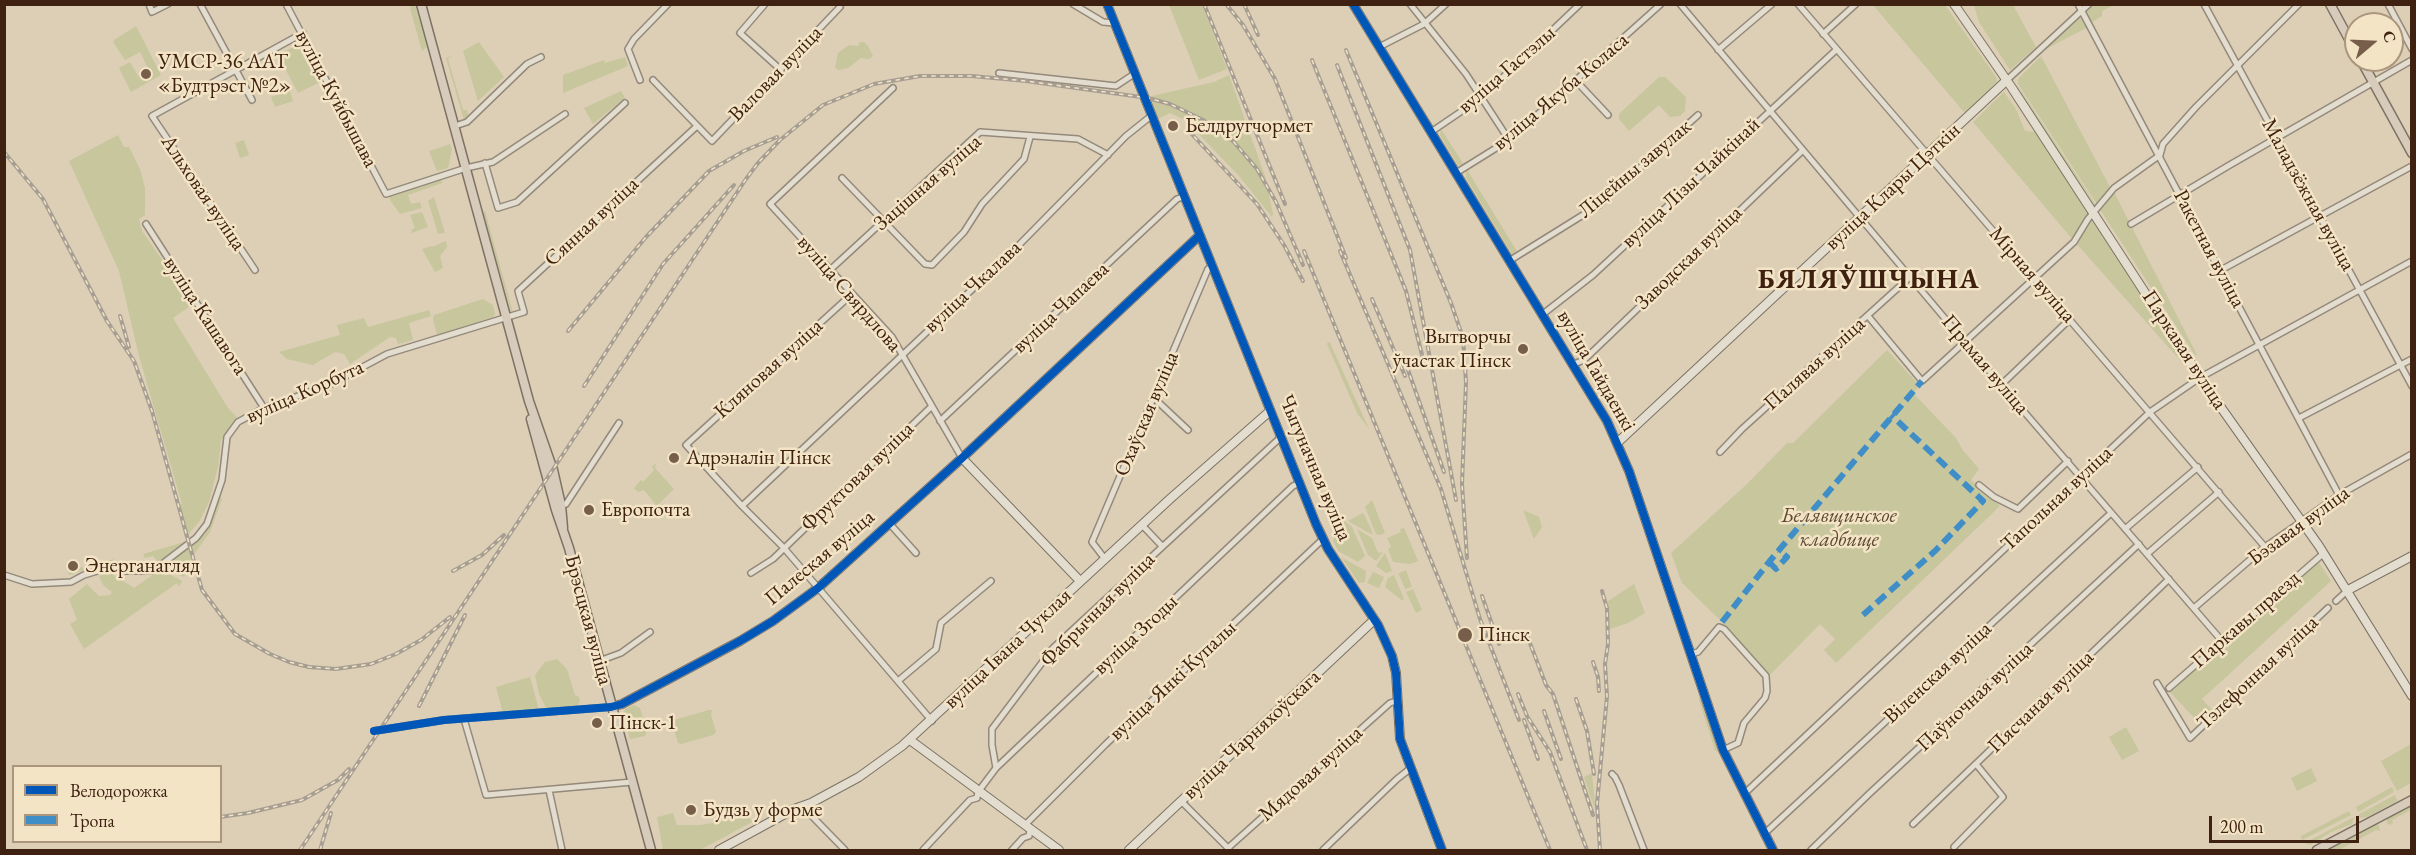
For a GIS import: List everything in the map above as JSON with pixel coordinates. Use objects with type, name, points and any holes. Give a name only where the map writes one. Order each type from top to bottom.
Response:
[{"type":"main road","name":"Брэсцкая вуліца","points":[[421,4],[529,401],[553,470],[561,505],[563,528]]},
{"type":"main road","points":[[2330,4],[2344,30]]},
{"type":"main road","points":[[2367,72],[2412,153]]},
{"type":"main road","name":"Брэсцкая вуліца","points":[[529,401],[535,435],[563,528],[651,850]]},
{"type":"main road","points":[[2317,850],[2412,800]]},
{"type":"street","points":[[149,4],[152,12],[168,4]]},
{"type":"street","points":[[200,4],[252,100]]},
{"type":"street","name":"вуліца Куйбышава","points":[[286,4],[386,194],[466,168]]},
{"type":"street","points":[[640,80],[628,49],[634,39],[668,4]]},
{"type":"street","points":[[765,4],[740,33],[781,70]]},
{"type":"street","points":[[1073,4],[1103,22],[1114,23]]},
{"type":"street","name":"Чыгуначная вуліца","points":[[1107,4],[1323,539],[1374,620],[1392,656],[1396,673],[1400,739],[1442,850]]},
{"type":"street","name":"вуліца Гайдаенкі","points":[[1353,4],[1607,421],[1629,471],[1723,750],[1773,850]]},
{"type":"street","points":[[1410,4],[1452,56],[1509,140]]},
{"type":"street","points":[[1379,47],[1424,24],[1446,4]]},
{"type":"street","name":"вуліца Гастэлы","points":[[1431,132],[1481,98],[1580,4]]},
{"type":"street","name":"вуліца Якуба Коласа","points":[[1456,173],[1509,140],[1661,4]]},
{"type":"street","name":"Прамая вуліца","points":[[1680,4],[2001,385],[2222,640]]},
{"type":"street","points":[[1718,50],[1772,4]]},
{"type":"street","name":"Мірная вуліца","points":[[1798,4],[2265,547]]},
{"type":"street","points":[[1823,34],[1856,4]]},
{"type":"street","name":"Паркавая вуліца","points":[[1954,4],[2007,80],[2201,377],[2324,553],[2412,696]]},
{"type":"street","name":"Ракетная вуліца","points":[[2078,4],[2339,495]]},
{"type":"street","name":"вуліца Клары Цэткін","points":[[1617,443],[2089,4]]},
{"type":"street","name":"Маладзёжная вуліца","points":[[2204,4],[2412,386]]},
{"type":"street","points":[[1868,316],[1922,381],[1966,343],[2073,242],[2088,219],[2114,188],[2160,155],[2163,144],[2237,65],[2299,4]]},
{"type":"street","points":[[2388,4],[2412,50]]},
{"type":"street","name":"Валовая вуліца","points":[[697,126],[712,141],[840,7]]},
{"type":"street","points":[[236,69],[303,33]]},
{"type":"street","name":"вуліца Лізы Чайкінай","points":[[1543,314],[1593,275],[1836,50]]},
{"type":"street","points":[[455,126],[467,122],[527,64],[541,57]]},
{"type":"street","points":[[2131,224],[2412,60]]},
{"type":"street","name":"Альховая вуліца","points":[[236,69],[152,116],[255,270]]},
{"type":"street","points":[[999,73],[1116,86],[1134,74]]},
{"type":"street","points":[[653,80],[697,126]]},
{"type":"street","points":[[1577,81],[1608,114]]},
{"type":"street","name":"вуліца Свярдлова","points":[[894,88],[770,204],[892,337],[962,458],[1080,581]]},
{"type":"street","points":[[485,163],[498,208],[517,202],[626,103]]},
{"type":"street","points":[[466,168],[498,159],[565,114]]},
{"type":"street","name":"Ліцейны завулак","points":[[1509,261],[1599,205],[1698,115]]},
{"type":"street","name":"вуліца Чкалава","points":[[742,506],[1015,249],[1126,136],[1151,116]]},
{"type":"street","name":"Сянная вуліца","points":[[506,318],[524,312],[518,291],[697,126]]},
{"type":"street","name":"Зацішная вуліца","points":[[830,270],[980,132],[1078,139],[1108,155]]},
{"type":"street","points":[[842,178],[925,264],[932,265],[964,232],[982,204],[1024,159],[1030,137]]},
{"type":"street","name":"Заводская вуліца","points":[[1574,364],[1584,360],[1803,150]]},
{"type":"street","points":[[2221,270],[2412,166]]},
{"type":"street","name":"вуліца Чапаева","points":[[940,421],[1177,199],[1183,196]]},
{"type":"street","name":"вуліца Кашавога","points":[[146,224],[264,408]]},
{"type":"street","name":"Палеская вуліца","points":[[374,731],[464,719],[611,707],[622,704],[772,621],[818,588],[962,458],[1199,236]]},
{"type":"street","name":"Тапольная вуліца","points":[[1744,794],[2150,412],[2201,377],[2412,261]]},
{"type":"street","name":"Охаўская вуліца","points":[[1105,559],[1092,542],[1155,399],[1208,269],[1212,267]]},
{"type":"street","name":"Палявая вуліца","points":[[1720,452],[1742,429],[1910,277]]},
{"type":"street","name":"Кляновая вуліца","points":[[742,506],[686,445],[852,294]]},
{"type":"street","name":"вуліца Корбута","points":[[4,575],[32,584],[71,582],[84,575],[117,566],[124,571],[153,571],[185,547],[207,524],[222,480],[227,437],[238,422],[264,408],[329,385],[387,354],[506,318]]},
{"type":"street","points":[[2001,385],[2070,320]]},
{"type":"street","points":[[2299,418],[2412,359]]},
{"type":"street","points":[[1155,399],[1188,430]]},
{"type":"street","name":"Фруктовая вуліца","points":[[751,573],[773,559],[932,406]]},
{"type":"street","name":"вуліца Івана Чуклая","points":[[719,850],[859,777],[910,740],[1080,581],[1270,411]]},
{"type":"street","points":[[561,505],[566,504],[619,423]]},
{"type":"street","name":"Фабрычная вуліца","points":[[996,768],[992,729],[1053,648],[1281,437]]},
{"type":"street","name":"Бэзавая вуліца","points":[[2194,608],[2265,547],[2339,495],[2412,454]]},
{"type":"street","points":[[1979,485],[1994,497],[2018,509],[2068,461]]},
{"type":"street","points":[[2126,529],[2198,467]]},
{"type":"street","name":"вуліца Згоды","points":[[923,850],[970,800],[977,798],[978,792],[996,768],[1293,486],[1300,483]]},
{"type":"street","points":[[2147,554],[2218,492]]},
{"type":"street","points":[[742,506],[784,548],[932,721]]},
{"type":"street","name":"Віленская вуліца","points":[[1764,834],[2112,513]]},
{"type":"street","points":[[889,523],[916,553]]},
{"type":"street","name":"Фабрычная вуліца","points":[[1143,525],[1162,546]]},
{"type":"street","name":"вуліца Янкі Купалы","points":[[1012,850],[1023,838],[1029,836],[1028,828],[1106,744],[1323,539]]},
{"type":"street","name":"Паўночная вуліца","points":[[1811,850],[2139,544]]},
{"type":"street","name":"Паркавы праезд","points":[[2169,688],[2324,553]]},
{"type":"street","name":"Тэлефонная вуліца","points":[[2336,601],[2348,590],[2412,556]]},
{"type":"street","name":"Пясчаная вуліца","points":[[1913,824],[2169,579]]},
{"type":"street","points":[[898,681],[936,649],[941,623],[991,581]]},
{"type":"street","name":"Тэлефонная вуліца","points":[[2157,683],[2190,738],[2328,608]]},
{"type":"street","name":"вуліца Чарняхоўскага","points":[[1129,850],[1374,620]]},
{"type":"street","points":[[1691,654],[1698,652],[1719,627],[1724,629],[1766,676],[1765,698],[1744,723],[1738,742],[1723,750]]},
{"type":"street","points":[[599,661],[621,653],[650,632]]},
{"type":"street","name":"Мядовая вуліца","points":[[1229,849],[1396,701]]},
{"type":"street","points":[[464,719],[486,795],[632,782]]},
{"type":"street","points":[[910,740],[1059,850]]},
{"type":"street","points":[[1954,847],[2003,798],[1976,764]]},
{"type":"street","points":[[1323,850],[1411,768]]},
{"type":"street","points":[[1612,774],[1619,785],[1644,850]]},
{"type":"street","points":[[549,790],[561,850]]},
{"type":"street","points":[[1181,801],[1229,849]]},
{"type":"street","points":[[802,807],[845,850]]},
{"type":"green space","points":[[415,5],[427,47],[422,51],[410,8]]},
{"type":"green space","points":[[1169,5],[1202,5],[1227,69],[1199,80]]},
{"type":"green space","points":[[1873,5],[1945,5],[1996,77],[1997,82],[1964,112]]},
{"type":"green space","points":[[1974,5],[2013,5],[2036,47],[2010,70],[1979,22]]},
{"type":"green space","points":[[2094,5],[2114,5],[2102,11],[2102,16],[2092,22],[2086,13]]},
{"type":"green space","points":[[2082,18],[2088,27],[2044,50],[2078,19]]},
{"type":"green space","points":[[136,26],[161,75],[131,92],[119,68],[130,62],[138,76],[141,75],[144,81],[152,76],[140,52],[125,60],[113,42]]},
{"type":"green space","points":[[479,42],[504,77],[478,101],[463,51]]},
{"type":"green space","points":[[860,42],[868,46],[873,56],[869,59],[861,58],[848,68],[838,70],[835,67],[838,53],[849,45],[858,46]]},
{"type":"green space","points":[[297,45],[318,83],[298,93],[278,55]]},
{"type":"green space","points":[[451,56],[448,59],[463,110],[467,110],[468,115],[464,120],[446,58]]},
{"type":"green space","points":[[2041,56],[2111,189],[2097,204],[2018,84],[2018,79]]},
{"type":"green space","points":[[625,57],[628,66],[563,93],[563,75],[604,60],[605,63]]},
{"type":"green space","points":[[1229,75],[1265,176],[1272,217],[1239,176],[1185,120],[1170,113],[1158,119],[1151,104],[1152,96],[1214,82]]},
{"type":"green space","points":[[1659,77],[1665,77],[1686,97],[1685,111],[1680,116],[1670,117],[1659,105],[1629,131],[1619,119],[1619,114]]},
{"type":"green space","points":[[2018,86],[2096,205],[2096,207],[2034,115]]},
{"type":"green space","points":[[290,91],[293,101],[275,107],[271,97]]},
{"type":"green space","points":[[621,91],[625,98],[593,124],[584,108]]},
{"type":"green space","points":[[2004,92],[2016,109],[2025,131],[2035,132],[2039,136],[2188,366],[2186,367],[2067,233],[1973,122]]},
{"type":"green space","points":[[1441,129],[1464,165],[1458,165],[1440,135]]},
{"type":"green space","points":[[118,135],[124,147],[129,147],[140,169],[145,188],[145,215],[139,219],[142,231],[193,304],[173,318],[228,408],[237,417],[221,440],[218,467],[209,502],[199,522],[185,538],[177,506],[182,504],[139,356],[119,271],[69,161]]},
{"type":"green space","points":[[244,140],[249,155],[240,158],[235,143]]},
{"type":"green space","points":[[450,144],[452,149],[448,168],[437,171],[429,151]]},
{"type":"green space","points":[[1466,168],[1518,253],[1512,254],[1466,178]]},
{"type":"green space","points":[[441,178],[442,183],[408,195],[411,204],[420,202],[422,208],[400,214],[390,200],[389,195]]},
{"type":"green space","points":[[2114,192],[2197,355],[2099,208]]},
{"type":"green space","points":[[434,197],[445,233],[438,234],[428,201]]},
{"type":"green space","points":[[485,211],[513,313],[483,212]]},
{"type":"green space","points":[[422,212],[428,227],[412,233],[411,230],[415,228],[410,215]]},
{"type":"green space","points":[[446,241],[447,247],[440,256],[443,268],[435,272],[422,249]]},
{"type":"green space","points":[[483,299],[493,305],[495,314],[493,317],[437,335],[434,315]]},
{"type":"green space","points":[[429,310],[431,316],[409,323],[413,340],[398,344],[396,338],[390,337],[350,364],[344,354],[335,352],[313,365],[287,359],[279,352],[340,335],[337,325],[364,318],[368,327]]},
{"type":"green space","points":[[1328,342],[1330,343],[1369,429],[1357,413]]},
{"type":"green space","name":"Белявщинское кладбище","points":[[1887,350],[1920,386],[1913,393],[1956,438],[1979,469],[1971,480],[2000,506],[1836,663],[1824,650],[1835,639],[1820,624],[1771,674],[1768,673],[1722,622],[1682,583],[1671,553],[1747,484],[1787,443],[1793,443]]},
{"type":"green space","points":[[656,463],[655,468],[674,489],[657,506],[644,490],[638,492],[634,488],[654,470],[652,467]]},
{"type":"green space","points":[[1311,468],[1318,468],[1325,486],[1321,492]]},
{"type":"green space","points":[[219,497],[222,499],[210,532],[192,557],[184,577],[166,569],[167,563],[205,534]]},
{"type":"green space","points":[[1372,500],[1385,533],[1380,535],[1376,534],[1365,507]]},
{"type":"green space","points":[[1523,510],[1539,517],[1542,527],[1534,539]]},
{"type":"green space","points":[[1363,513],[1365,516],[1373,534],[1348,521]]},
{"type":"green space","points":[[1343,520],[1352,527],[1365,556],[1358,562],[1338,551],[1333,541],[1340,521]]},
{"type":"green space","points":[[1404,528],[1418,561],[1410,564],[1393,562],[1388,549],[1391,547],[1387,538],[1401,532],[1400,529]]},
{"type":"green space","points":[[1357,529],[1372,538],[1378,553],[1383,552],[1376,561],[1368,555]]},
{"type":"green space","points":[[184,542],[185,544],[159,563],[153,556],[145,558],[143,554]]},
{"type":"green space","points":[[1385,553],[1392,571],[1386,573],[1376,566]]},
{"type":"green space","points":[[1341,557],[1366,571],[1365,582],[1359,583]]},
{"type":"green space","points":[[114,559],[113,561],[69,575],[68,571]]},
{"type":"green space","points":[[2318,561],[2331,581],[2202,699],[2213,711],[2198,722],[2170,692]]},
{"type":"green space","points":[[1406,570],[1412,587],[1405,589],[1399,573]]},
{"type":"green space","points":[[105,571],[134,588],[154,574],[171,575],[182,581],[179,587],[177,583],[84,649],[70,624],[77,620],[69,599],[87,584],[99,596],[110,595],[112,592],[104,586],[99,577]]},
{"type":"green space","points":[[1373,572],[1384,577],[1379,588],[1367,583]]},
{"type":"green space","points":[[1394,575],[1403,601],[1385,587],[1388,578]]},
{"type":"green space","points":[[1634,584],[1645,613],[1628,623],[1607,630],[1608,601]]},
{"type":"green space","points":[[1413,589],[1422,610],[1416,613],[1406,592]]},
{"type":"green space","points":[[557,659],[567,669],[575,695],[579,697],[580,702],[575,708],[547,710],[539,694],[535,675],[545,662]]},
{"type":"green space","points":[[530,677],[539,710],[503,713],[496,687]]},
{"type":"green space","points":[[1698,697],[1702,701],[1719,753],[1715,750]]},
{"type":"green space","points":[[634,705],[640,708],[647,731],[645,736],[630,739],[623,715],[625,709]]},
{"type":"green space","points":[[712,710],[711,715],[716,732],[713,735],[678,743],[672,723],[674,720]]},
{"type":"green space","points":[[2126,727],[2139,751],[2122,760],[2109,737]]},
{"type":"green space","points":[[2411,744],[2411,783],[2397,791],[2381,761]]},
{"type":"green space","points":[[2311,768],[2317,781],[2297,791],[2291,778]]},
{"type":"green space","points":[[1592,773],[1595,805],[1594,807],[1584,777]]},
{"type":"green space","points":[[2392,787],[2394,792],[2358,812],[2356,807]]},
{"type":"green space","points":[[2395,795],[2397,801],[2367,817],[2361,818],[2358,815]]},
{"type":"green space","points":[[2411,805],[2411,810],[2392,820],[2393,823],[2389,825],[2387,823],[2386,818]]},
{"type":"green space","points":[[2349,811],[2351,815],[2302,840],[2301,836]]},
{"type":"green space","points":[[673,813],[677,825],[700,825],[749,817],[752,822],[700,850],[663,850],[657,817]]},
{"type":"green space","points":[[2354,817],[2352,824],[2331,832],[2310,845],[2305,843]]},
{"type":"green space","points":[[2378,823],[2380,831],[2376,830],[2339,850],[2328,850]]},
{"type":"railway","points":[[1204,4],[1285,204]]},
{"type":"railway","points":[[1226,4],[1243,25],[1275,79],[1346,258]]},
{"type":"railway","points":[[1244,4],[1258,35]]},
{"type":"railway","points":[[1346,50],[1451,303],[1463,338],[1466,382],[1462,484],[1467,558]]},
{"type":"railway","points":[[1312,60],[1406,291],[1422,355]]},
{"type":"railway","points":[[1337,65],[1410,250],[1456,500]]},
{"type":"railway","points":[[300,850],[746,179],[780,140],[823,105],[874,84],[920,76],[972,76],[1026,81],[1148,98],[1170,104],[1203,120],[1233,141],[1257,169],[1276,202],[1303,265]]},
{"type":"railway","points":[[1188,130],[1257,204],[1284,245],[1303,281]]},
{"type":"railway","points":[[568,331],[646,237],[709,171],[744,151],[777,137]]},
{"type":"railway","points":[[4,152],[43,199],[107,321],[134,361],[152,411],[202,590],[235,634],[289,662],[309,667],[336,669],[371,664],[396,654],[421,640],[450,617]]},
{"type":"railway","points":[[584,386],[663,264],[734,185]]},
{"type":"railway","points":[[1304,251],[1550,850]]},
{"type":"railway","points":[[1340,251],[1441,489],[1480,619],[1519,720]]},
{"type":"railway","points":[[1372,299],[1405,376]]},
{"type":"railway","points":[[120,316],[129,347]]},
{"type":"railway","points":[[1407,367],[1444,472]]},
{"type":"railway","points":[[453,571],[482,555],[504,535]]},
{"type":"railway","points":[[1600,850],[1597,804],[1607,696],[1605,664],[1608,644],[1607,608],[1602,591]]},
{"type":"railway","points":[[1482,596],[1499,644]]},
{"type":"railway","points":[[419,706],[465,615]]},
{"type":"railway","points":[[1528,638],[1546,685],[1553,694],[1593,815]]},
{"type":"railway","points":[[1593,662],[1598,677],[1599,691]]},
{"type":"railway","points":[[1518,694],[1527,716],[1550,752],[1587,850]]},
{"type":"railway","points":[[1576,699],[1587,731],[1594,774]]},
{"type":"railway","points":[[1544,711],[1561,759]]},
{"type":"railway","points":[[1524,720],[1538,759]]},
{"type":"railway","points":[[222,817],[302,800],[338,780],[349,769]]},
{"type":"railway","points":[[320,850],[331,813]]},
{"type":"marked path","points":[[1722,622],[1769,562],[1922,381]]},
{"type":"marked path","points":[[1863,615],[1936,550],[1983,501],[1891,415]]},
{"type":"marked path","points":[[1769,562],[1776,569],[1787,557],[1779,550]]},
{"type":"cycle path","points":[[1107,4],[1316,524],[1328,549],[1378,625],[1392,656],[1396,673],[1400,739],[1442,850]]},
{"type":"cycle path","points":[[1353,4],[1607,421],[1629,471],[1723,750],[1773,850]]},
{"type":"cycle path","points":[[374,731],[444,720],[611,707],[622,704],[740,641],[773,621],[818,588],[962,458],[1199,236]]},
{"type":"place","name":"УМСР-36 ААТ «Будтрэст №2»","points":[[146,74]]},
{"type":"place","name":"Белдругчормет","points":[[1173,126]]},
{"type":"place","name":"Вытворчы ўчастак Пінск","points":[[1523,349]]},
{"type":"place","name":"Адрэналін Пінск","points":[[674,458]]},
{"type":"place","name":"Европочта","points":[[589,510]]},
{"type":"place","name":"Энерганагляд","points":[[73,566]]},
{"type":"place","name":"Пінск","points":[[1465,635]]},
{"type":"place","name":"Пінск-1","points":[[597,723]]},
{"type":"place","name":"Будзь у форме","points":[[691,810]]},
{"type":"district","name":"БЯЛЯЎШЧЫНА","points":[[1869,281]]}]
